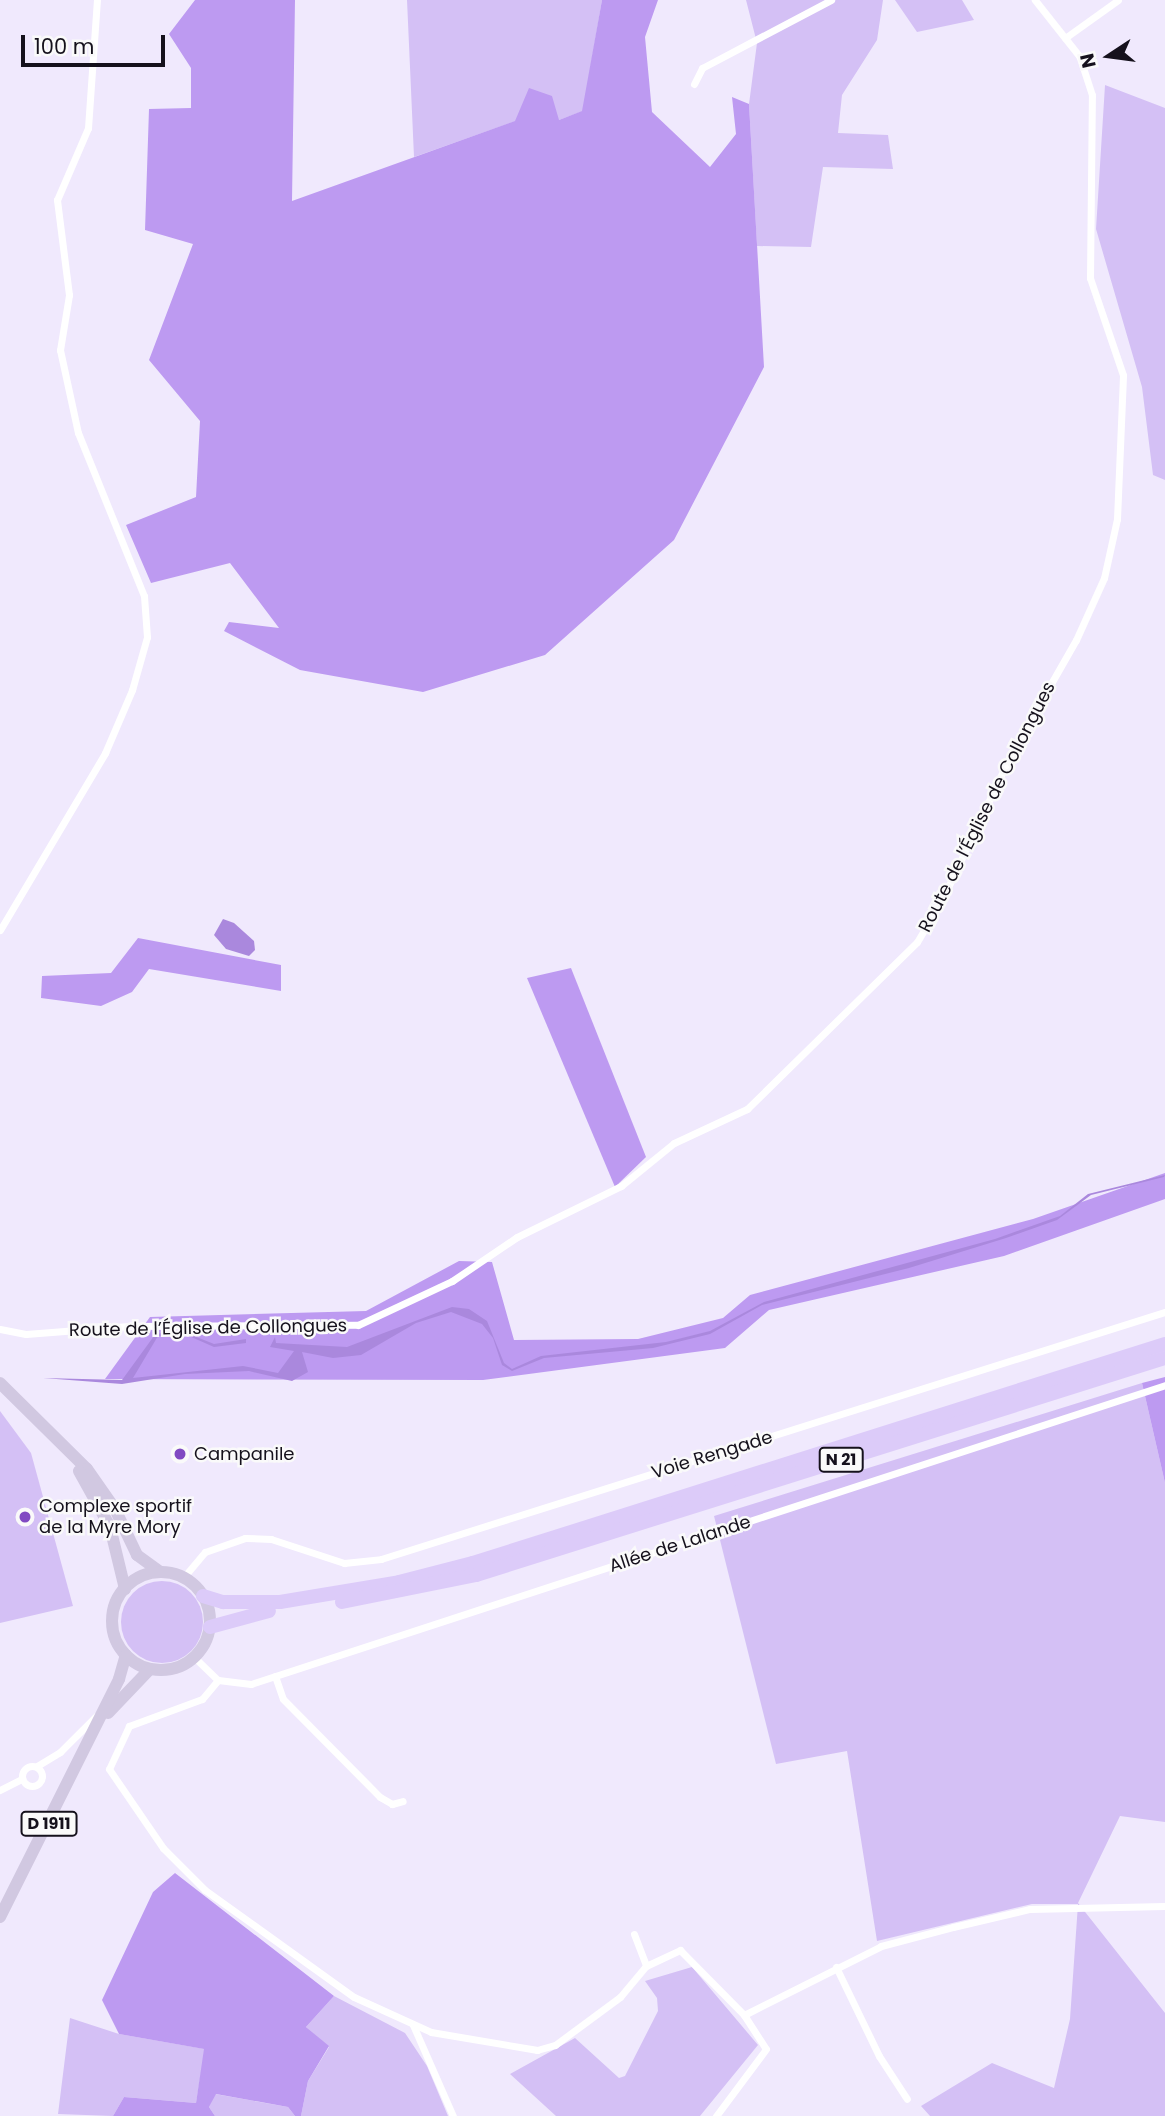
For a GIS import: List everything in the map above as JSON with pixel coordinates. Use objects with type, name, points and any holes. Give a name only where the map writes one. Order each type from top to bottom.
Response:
[{"type":"highway","name":"N 21","points":[[203,1596],[232,1603],[280,1602],[399,1582],[473,1563],[1165,1344]]},
{"type":"highway","name":"N 21","points":[[210,1627],[248,1614],[385,1595],[476,1575],[1165,1357]]},
{"type":"main road","points":[[0,1381],[102,1489],[137,1555],[160,1572],[183,1577],[203,1596],[210,1627],[194,1657],[176,1668],[150,1669],[126,1655],[114,1632],[113,1617],[125,1589],[135,1580],[160,1572]]},
{"type":"main road","points":[[59,1442],[94,1494],[110,1528],[125,1589]]},
{"type":"main road","name":"D 1911","points":[[0,1917],[94,1730],[126,1655]]},
{"type":"main road","name":"D 1911","points":[[94,1730],[150,1669]]},
{"type":"street","points":[[0,930],[105,753],[132,690],[147,637],[144,596],[78,433],[60,350],[69,295],[57,200],[88,128],[97,0]]},
{"type":"street","points":[[694,84],[702,68],[831,0]]},
{"type":"street","name":"Route de l’Église de Collongues","points":[[0,1329],[26,1334],[129,1326],[358,1325],[452,1281],[517,1237],[621,1186],[674,1143],[747,1109],[916,942],[942,900],[1012,752],[1076,640],[1104,578],[1117,519],[1122,375],[1090,278],[1092,95],[1080,57],[1035,0]]},
{"type":"street","points":[[1065,38],[1118,0]]},
{"type":"street","name":"Voie Rengade","points":[[183,1577],[215,1546],[257,1537],[344,1563],[382,1559],[1165,1312]]},
{"type":"street","name":"Allée de Lalande","points":[[218,1679],[240,1685],[275,1676],[1165,1385]]},
{"type":"street","points":[[194,1657],[218,1679],[202,1699],[129,1726],[110,1761],[111,1777],[163,1848],[205,1890],[330,1982],[413,2025],[431,2032],[545,2049],[620,1997],[646,1966],[680,1950],[744,2015],[766,2049],[716,2116]]},
{"type":"street","points":[[275,1676],[283,1699],[380,1797],[392,1804],[403,1801]]},
{"type":"street","points":[[0,1790],[22,1779],[27,1767],[37,1766],[60,1752],[106,1705]]},
{"type":"street","points":[[22,1779],[29,1786],[38,1785],[43,1777],[37,1766]]},
{"type":"street","points":[[744,2015],[881,1946],[1030,1909],[1165,1906]]},
{"type":"street","points":[[634,1934],[646,1966]]},
{"type":"street","points":[[836,1967],[879,2056],[906,2099]]},
{"type":"street","points":[[413,2025],[453,2116]]},
{"type":"shaded area","points":[[195,0],[295,0],[292,201],[515,121],[529,88],[552,96],[559,120],[582,111],[602,0],[658,0],[645,37],[652,112],[710,167],[736,134],[732,97],[749,104],[764,367],[674,540],[545,655],[423,692],[300,670],[224,631],[229,622],[279,628],[230,563],[151,583],[126,525],[196,497],[200,421],[149,360],[193,244],[145,230],[149,109],[191,108],[191,68],[169,34]]},
{"type":"shaded area","points":[[407,0],[602,0],[583,111],[559,120],[516,121],[414,157]]},
{"type":"shaded area","points":[[746,0],[883,0],[877,40],[842,95],[838,133],[888,135],[893,169],[823,167],[811,247],[757,246],[749,104],[757,43]]},
{"type":"shaded area","points":[[895,0],[962,0],[974,20],[917,32]]},
{"type":"shaded area","points":[[1105,85],[1165,108],[1165,480],[1153,475],[1142,387],[1096,229]]},
{"type":"shaded area","points":[[223,919],[234,923],[254,941],[255,950],[249,956],[226,949],[214,935]]},
{"type":"shaded area","points":[[138,938],[281,965],[281,991],[149,969],[132,992],[101,1006],[41,998],[42,976],[111,973]]},
{"type":"shaded area","points":[[571,968],[646,1157],[615,1187],[527,978]]},
{"type":"shaded area","points":[[1165,1173],[1165,1199],[1004,1256],[769,1310],[725,1348],[483,1380],[105,1379],[150,1317],[366,1311],[459,1261],[492,1262],[514,1340],[638,1339],[723,1318],[750,1295],[1033,1219]]},
{"type":"shaded area","points":[[1165,1175],[1091,1195],[1057,1220],[1006,1238],[909,1268],[762,1305],[710,1334],[653,1348],[544,1358],[512,1371],[502,1365],[493,1338],[482,1324],[451,1312],[416,1323],[361,1355],[333,1358],[302,1352],[308,1372],[292,1381],[249,1371],[185,1374],[122,1384],[43,1378],[122,1380],[154,1336],[161,1333],[189,1334],[214,1344],[246,1339],[246,1343],[214,1347],[189,1336],[158,1336],[133,1378],[243,1366],[278,1373],[294,1351],[270,1347],[275,1337],[276,1343],[347,1347],[452,1307],[469,1309],[487,1321],[504,1363],[512,1369],[541,1356],[666,1342],[710,1331],[764,1302],[995,1239],[1060,1216],[1088,1194]]},
{"type":"shaded area","points":[[1165,1377],[1165,1483],[1142,1383]]},
{"type":"shaded area","points":[[1142,1383],[1165,1483],[1165,1822],[1120,1816],[1078,1903],[1165,2013],[1165,2116],[930,2116],[921,2106],[992,2063],[1054,2088],[1070,2019],[1078,1904],[1032,1904],[877,1941],[847,1751],[776,1764],[714,1516]]},
{"type":"shaded area","name":"Complexe sportif de la Myre Mory","points":[[0,1411],[31,1453],[73,1606],[0,1623]]},
{"type":"shaded area","points":[[162,1581],[178,1584],[191,1593],[200,1606],[203,1622],[200,1638],[191,1651],[178,1660],[162,1663],[146,1660],[133,1651],[124,1638],[121,1622],[124,1606],[133,1593],[146,1584]]},
{"type":"shaded area","points":[[175,1873],[334,1996],[306,2027],[329,2046],[308,2081],[301,2116],[295,2116],[288,2107],[216,2094],[209,2107],[215,2116],[113,2116],[124,2097],[196,2103],[204,2049],[119,2034],[102,2000],[153,1892]]},
{"type":"shaded area","points":[[692,1967],[758,2045],[700,2116],[556,2116],[510,2074],[575,2038],[619,2078],[625,2076],[658,2011],[657,1998],[645,1981]]},
{"type":"shaded area","points":[[334,1996],[405,2033],[427,2066],[448,2116],[301,2116],[308,2081],[329,2047],[306,2027]]},
{"type":"shaded area","points":[[70,2018],[119,2034],[205,2049],[196,2103],[124,2097],[113,2116],[58,2114]]},
{"type":"shaded area","points":[[215,2094],[288,2107],[295,2116],[215,2116],[209,2107]]},
{"type":"place","name":"Campanile","points":[[180,1454]]},
{"type":"place","name":"Complexe sportif de la Myre Mory","points":[[25,1517]]}]
